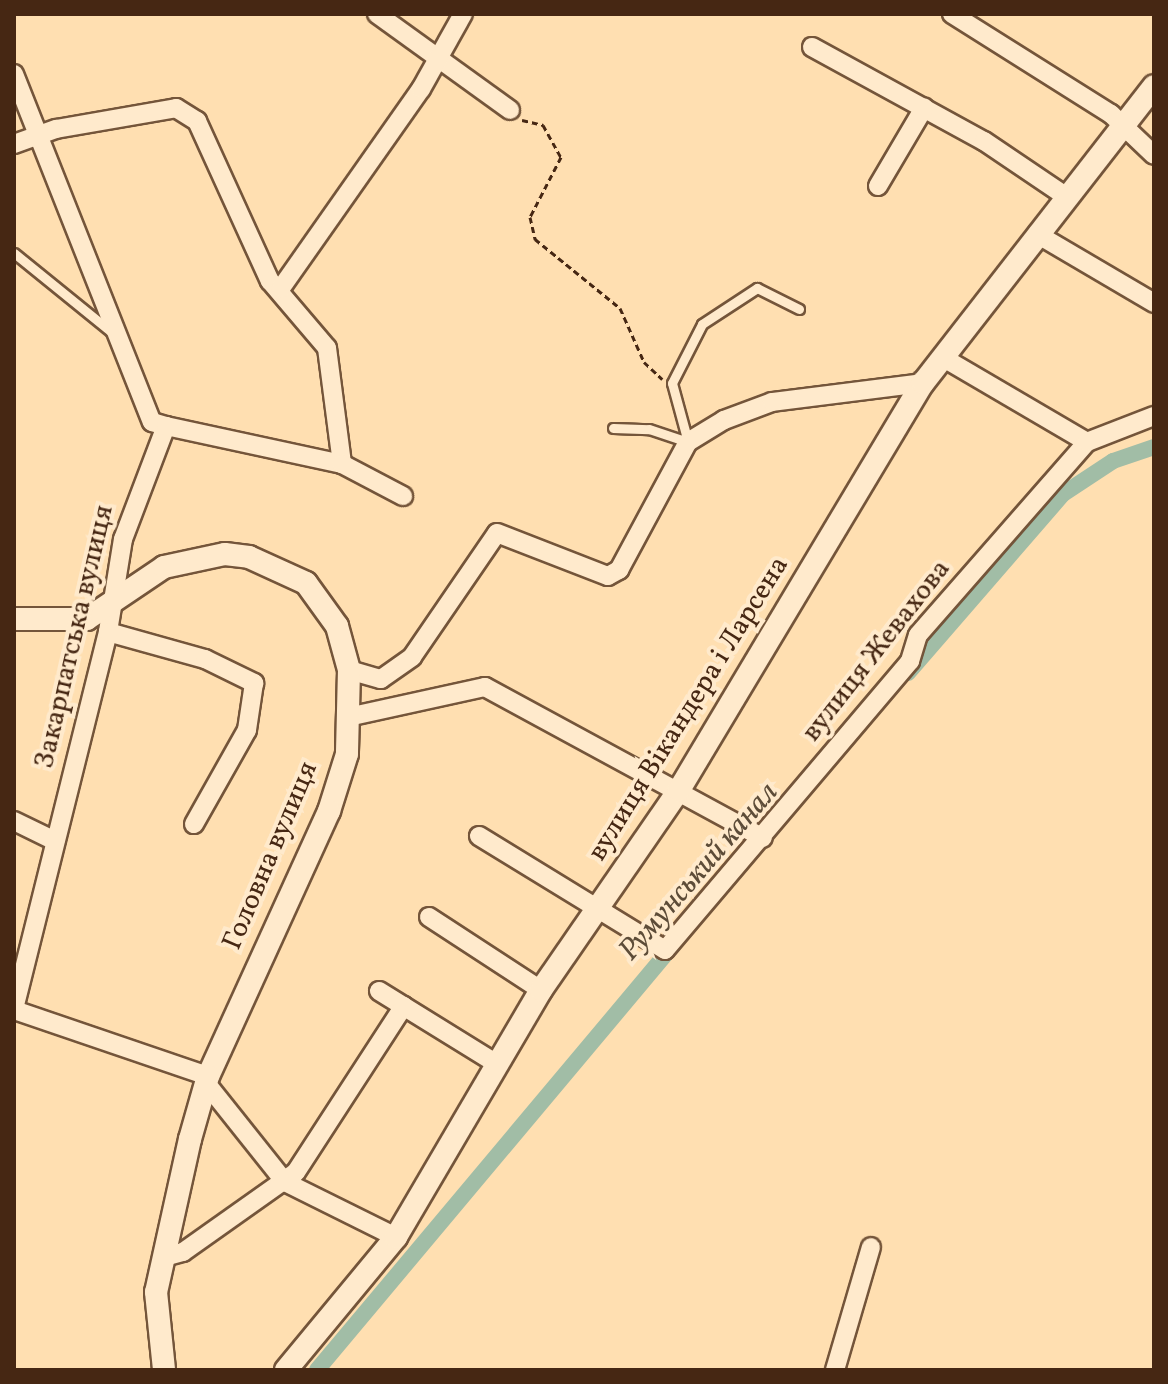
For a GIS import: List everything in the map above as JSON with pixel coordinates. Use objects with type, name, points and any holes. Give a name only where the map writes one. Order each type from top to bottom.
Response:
[{"type":"street","points":[[377,14],[435,62],[510,110]]},
{"type":"street","points":[[281,288],[435,62],[463,14]]},
{"type":"street","points":[[952,14],[1122,126],[1154,155]]},
{"type":"street","points":[[812,47],[924,108],[1067,197]]},
{"type":"street","points":[[14,74],[152,422],[342,464],[403,496]]},
{"type":"street","name":"вулиця Вікандера і Ларсена","points":[[286,1370],[396,1237],[541,990],[679,790],[923,383],[1154,86]]},
{"type":"street","points":[[14,144],[176,108],[197,121],[243,232],[333,363],[342,464]]},
{"type":"street","points":[[878,186],[924,108]]},
{"type":"street","points":[[1037,234],[1154,303]]},
{"type":"street","points":[[942,357],[1087,442]]},
{"type":"street","points":[[349,670],[381,679],[412,657],[497,533],[591,574],[619,570],[688,442],[772,402],[923,383]]},
{"type":"street","name":"вулиця Жевахова","points":[[599,910],[665,950],[910,661],[918,635],[1087,442],[1154,416]]},
{"type":"street","name":"Закарпатська вулиця","points":[[14,1009],[108,632],[131,507],[166,426]]},
{"type":"street","name":"Головна вулиця","points":[[14,619],[55,624],[111,608],[164,567],[225,554],[249,557],[306,583],[337,626],[349,670],[347,754],[329,811],[207,1080],[164,1257],[155,1321],[164,1370]]},
{"type":"street","points":[[108,632],[205,659],[254,683],[250,722],[194,824]]},
{"type":"street","points":[[348,717],[485,687],[763,838]]},
{"type":"street","points":[[14,821],[55,841]]},
{"type":"street","points":[[479,836],[599,910]]},
{"type":"street","points":[[429,917],[541,990]]},
{"type":"street","points":[[379,991],[497,1064]]},
{"type":"street","points":[[164,1257],[183,1252],[285,1182],[404,1006]]},
{"type":"street","points":[[14,1009],[207,1080],[285,1182],[396,1237]]},
{"type":"street","points":[[835,1370],[871,1247]]},
{"type":"lane","points":[[14,253],[118,337]]},
{"type":"lane","points":[[688,442],[672,383],[702,324],[725,304],[757,288],[799,309]]},
{"type":"lane","points":[[613,428],[649,429],[688,442]]},
{"type":"path","points":[[510,110],[543,125],[561,157],[530,217],[535,239],[620,308],[644,362],[672,383]]},
{"type":"waterway","name":"Румунський канал","points":[[908,673],[1063,494],[1113,461],[1154,447]]},
{"type":"waterway","name":"Румунський канал","points":[[317,1370],[676,942]]}]
